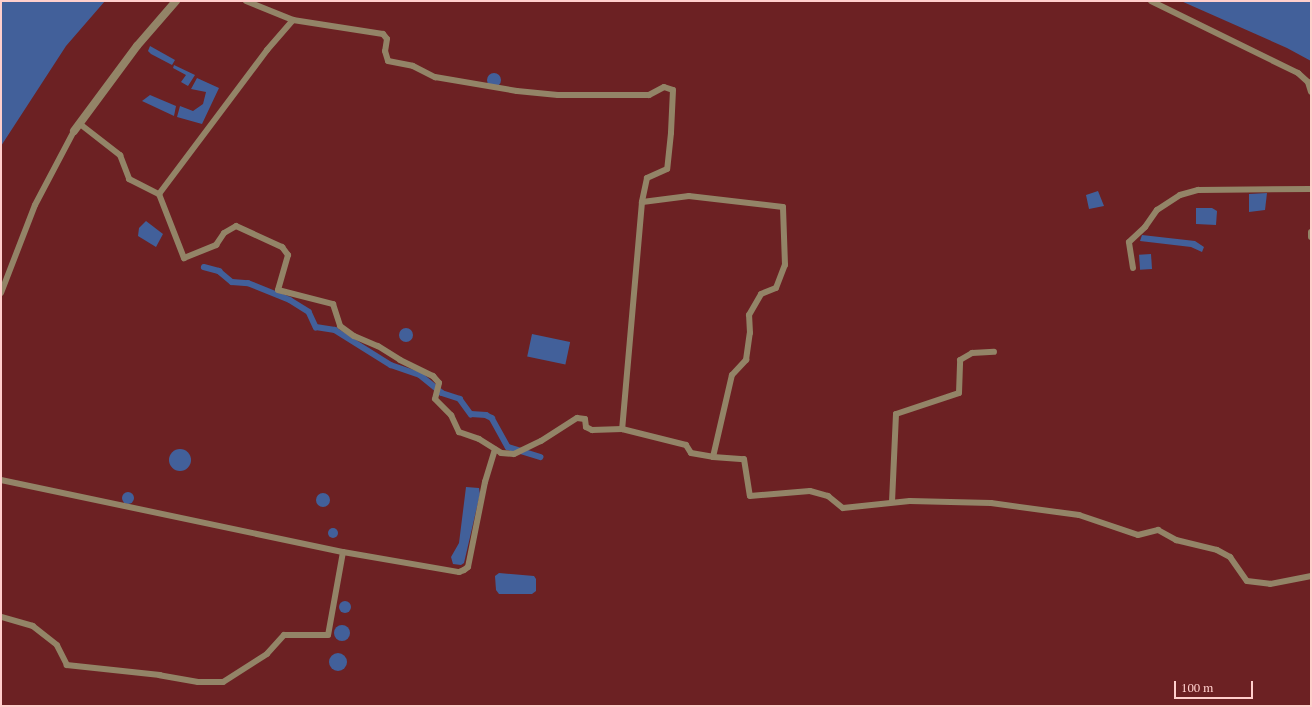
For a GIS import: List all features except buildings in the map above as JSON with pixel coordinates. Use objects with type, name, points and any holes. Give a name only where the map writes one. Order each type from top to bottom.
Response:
[{"type":"street","points":[[1,293],[35,205],[74,131],[137,46],[176,1]]},
{"type":"street","points":[[246,1],[293,20],[383,34],[387,39],[385,51],[388,61],[413,66],[435,77],[518,91],[558,95],[648,95],[664,87],[673,90],[672,133],[667,169],[647,178],[642,202],[622,430]]},
{"type":"street","points":[[1151,1],[1298,73],[1308,82],[1311,92]]},
{"type":"street","points":[[159,194],[267,50],[293,20]]},
{"type":"street","points":[[80,124],[120,155],[129,179],[159,194],[176,231],[184,258],[216,245],[224,233],[236,226],[282,247],[288,255],[278,290],[333,304],[340,326],[354,336],[378,346],[400,360],[433,376],[439,382],[435,396],[451,415],[459,432],[479,439],[495,450],[514,454],[541,441],[578,418],[585,419],[586,427],[592,430],[622,430],[686,445],[691,453],[713,457],[744,459],[750,496],[810,491],[828,496],[843,508],[892,502],[991,503],[1079,515],[1138,534],[1158,530],[1176,540],[1217,550],[1230,557],[1247,581],[1270,584],[1311,576]]},
{"type":"street","points":[[1133,268],[1129,242],[1145,227],[1157,210],[1180,195],[1198,190],[1311,188]]},
{"type":"street","points":[[642,202],[688,196],[783,207],[786,265],[776,288],[761,294],[749,315],[750,333],[746,360],[732,375],[713,457]]},
{"type":"street","points":[[1311,232],[1311,237]]},
{"type":"street","points":[[892,502],[896,414],[959,393],[960,360],[972,353],[994,352]]},
{"type":"street","points":[[1,480],[343,552],[459,572],[468,567],[485,482],[495,450]]},
{"type":"street","points":[[1,617],[33,626],[57,645],[67,666],[152,674],[198,682],[224,682],[267,654],[284,635],[328,635],[343,552]]},
{"type":"water","points":[[1,1],[105,1],[66,46],[1,146]]},
{"type":"water","points":[[1181,1],[1311,1],[1311,61],[1287,48]]},
{"type":"water","points":[[150,46],[175,60],[172,65],[151,54],[148,51]]},
{"type":"water","points":[[174,65],[195,75],[188,86],[181,82],[186,75],[173,68]]},
{"type":"water","points":[[494,73],[499,75],[501,80],[499,85],[494,87],[489,85],[487,80],[489,75]]},
{"type":"water","points":[[197,78],[219,88],[202,124],[177,117],[180,106],[193,111],[203,104],[206,92],[191,89]]},
{"type":"water","points":[[150,95],[176,106],[174,116],[142,101]]},
{"type":"water","points":[[1098,191],[1104,206],[1089,209],[1086,195]]},
{"type":"water","points":[[1267,193],[1265,210],[1249,212],[1249,194]]},
{"type":"water","points":[[1196,208],[1212,208],[1217,211],[1216,225],[1196,224]]},
{"type":"water","points":[[146,221],[163,234],[156,247],[138,236],[139,228]]},
{"type":"water","points":[[1142,235],[1195,241],[1204,247],[1202,252],[1191,247],[1140,241]]},
{"type":"water","points":[[1151,254],[1152,269],[1140,270],[1139,255]]},
{"type":"water","points":[[406,328],[411,330],[413,335],[411,340],[406,342],[401,340],[399,335],[401,330]]},
{"type":"water","points":[[532,334],[570,342],[565,365],[527,356]]},
{"type":"water","points":[[180,449],[188,452],[191,460],[188,468],[180,471],[172,468],[169,460],[172,452]]},
{"type":"water","points":[[466,487],[479,488],[480,494],[464,563],[461,565],[453,564],[451,557],[459,543]]},
{"type":"water","points":[[128,492],[132,494],[134,498],[132,502],[128,504],[124,502],[122,498],[124,494]]},
{"type":"water","points":[[323,493],[328,495],[330,500],[328,505],[323,507],[318,505],[316,500],[318,495]]},
{"type":"water","points":[[331,528],[335,528],[337,529],[337,537],[331,538],[328,535],[328,531]]},
{"type":"water","points":[[499,573],[534,576],[536,579],[536,591],[532,594],[499,594],[496,590],[495,576]]},
{"type":"water","points":[[347,601],[350,602],[350,612],[343,613],[340,612],[339,605],[340,602]]},
{"type":"water","points":[[342,625],[349,630],[350,633],[345,640],[342,641],[335,636],[334,633],[339,626]]},
{"type":"water","points":[[338,653],[344,656],[347,662],[344,668],[338,671],[332,668],[329,662],[332,656]]},
{"type":"waterway","points":[[204,267],[219,271],[232,282],[248,283],[290,300],[309,312],[316,327],[335,330],[391,365],[420,375],[442,393],[460,399],[471,414],[486,415],[492,418],[508,447],[540,457]]}]
